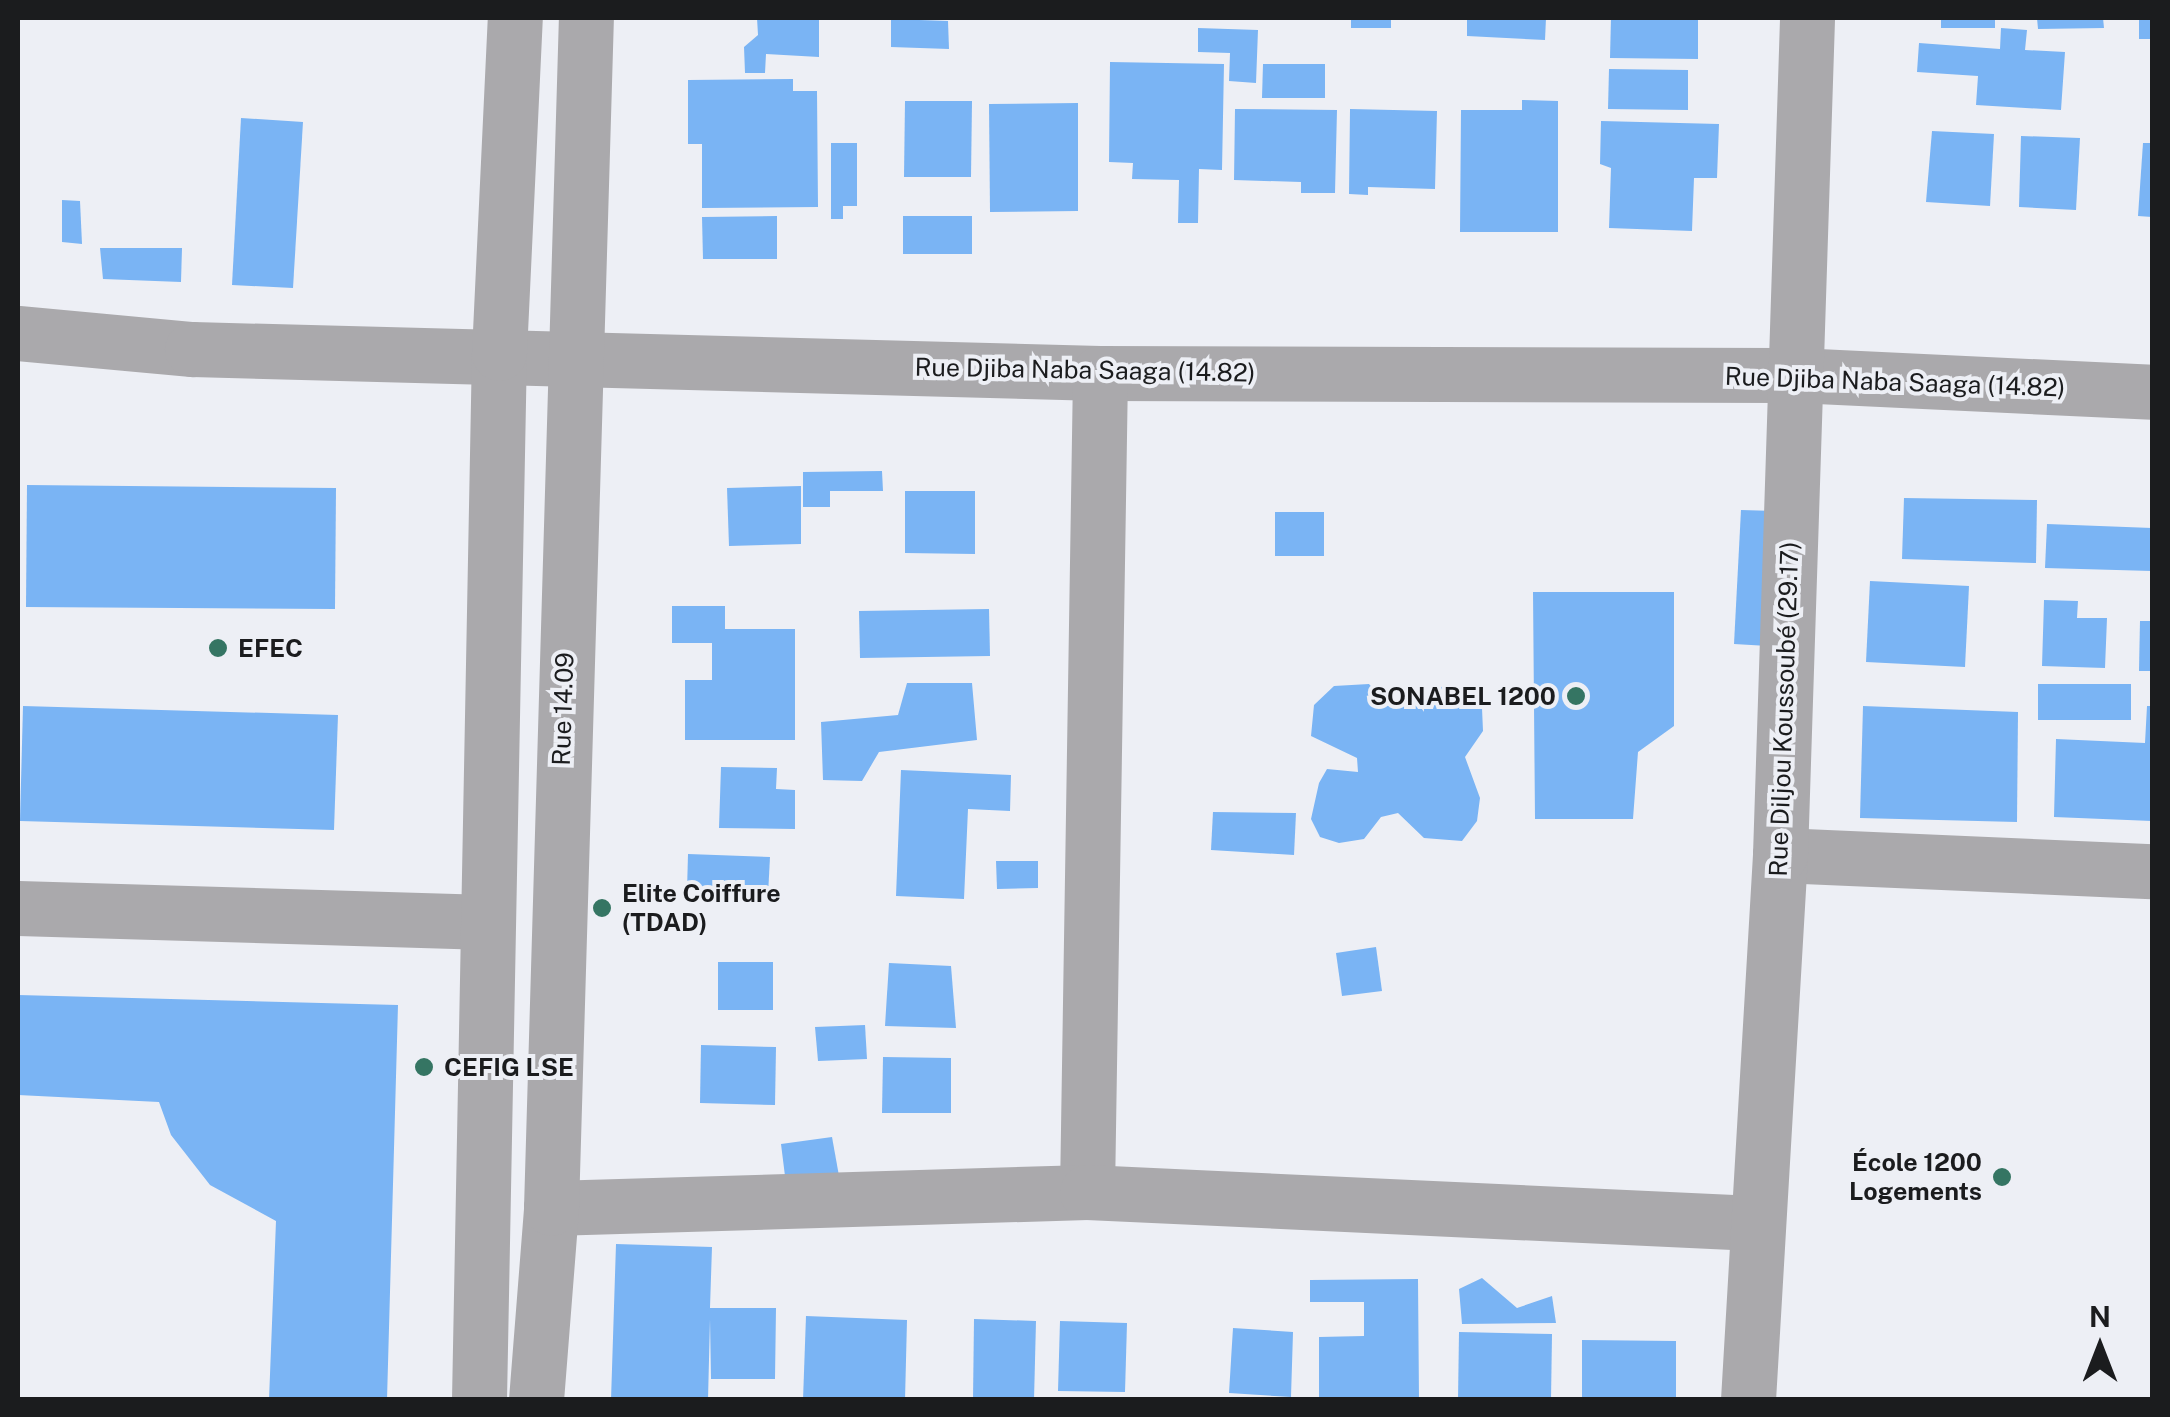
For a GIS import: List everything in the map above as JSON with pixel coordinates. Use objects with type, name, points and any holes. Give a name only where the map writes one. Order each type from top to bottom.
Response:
[{"type":"street","points":[[479,1400],[500,353],[515,18]]},
{"type":"street","name":"Rue 14.09","points":[[536,1400],[551,1208],[586,18]]},
{"type":"street","name":"Rue Diljou Koussoubé (29.17)","points":[[1748,1400],[1754,1223],[1780,856],[1807,18]]},
{"type":"street","name":"Rue Djiba Naba Saaga (14.82)","points":[[18,333],[192,349],[500,353],[1100,372],[1796,375],[2152,392]]},
{"type":"street","points":[[1087,1192],[1100,372]]},
{"type":"street","points":[[1780,856],[2152,871]]},
{"type":"street","points":[[18,908],[488,922]]},
{"type":"street","points":[[551,1208],[1087,1192],[1754,1223]]},
{"type":"building","points":[[757,18],[819,18],[819,57],[766,54],[765,73],[745,73],[744,47],[758,35]]},
{"type":"building","points":[[1351,18],[1391,18],[1391,28],[1351,28]]},
{"type":"building","points":[[1467,18],[1546,18],[1545,40],[1467,36]]},
{"type":"building","points":[[1611,18],[1698,18],[1698,59],[1610,58]]},
{"type":"building","points":[[1941,18],[1995,18],[1995,28],[1941,28]]},
{"type":"building","points":[[2037,18],[2103,18],[2104,28],[2038,29]]},
{"type":"building","points":[[2139,18],[2152,18],[2152,39],[2139,39]]},
{"type":"building","points":[[891,19],[948,21],[949,49],[891,47]]},
{"type":"building","points":[[1198,28],[1258,30],[1256,83],[1229,81],[1230,53],[1198,52]]},
{"type":"building","points":[[2001,28],[2027,30],[2025,50],[2065,52],[2061,110],[1976,105],[1978,76],[1917,72],[1919,43],[2000,49]]},
{"type":"building","points":[[1110,62],[1224,64],[1222,170],[1199,169],[1198,223],[1178,223],[1179,180],[1132,179],[1133,163],[1109,162]]},
{"type":"building","points":[[1263,64],[1325,64],[1325,98],[1262,98]]},
{"type":"building","points":[[1609,69],[1688,70],[1688,110],[1608,109]]},
{"type":"building","points":[[793,79],[793,91],[817,91],[818,207],[702,208],[702,144],[688,144],[688,80]]},
{"type":"building","points":[[1522,100],[1558,101],[1558,232],[1460,232],[1461,110],[1522,110]]},
{"type":"building","points":[[905,101],[972,101],[971,177],[904,177]]},
{"type":"building","points":[[1078,103],[1078,211],[990,212],[989,104]]},
{"type":"building","points":[[1235,109],[1337,110],[1335,193],[1301,193],[1301,182],[1234,180]]},
{"type":"building","points":[[1350,109],[1437,111],[1435,189],[1368,187],[1368,195],[1349,194]]},
{"type":"building","points":[[241,118],[303,122],[293,288],[232,285]]},
{"type":"building","points":[[1601,121],[1719,124],[1717,178],[1694,178],[1692,231],[1609,228],[1611,168],[1600,164]]},
{"type":"building","points":[[1932,131],[1994,134],[1990,206],[1926,202]]},
{"type":"building","points":[[2021,136],[2080,138],[2076,210],[2019,207]]},
{"type":"building","points":[[831,143],[857,143],[857,206],[843,206],[843,219],[831,219]]},
{"type":"building","points":[[2143,143],[2152,143],[2152,217],[2138,216]]},
{"type":"building","points":[[62,200],[80,201],[82,244],[62,242]]},
{"type":"building","points":[[777,216],[777,259],[703,259],[702,217]]},
{"type":"building","points":[[903,216],[972,216],[972,254],[903,254]]},
{"type":"building","points":[[100,248],[182,248],[181,282],[103,279]]},
{"type":"building","points":[[882,471],[883,491],[830,491],[830,507],[803,507],[803,472]]},
{"type":"building","points":[[27,485],[336,488],[335,609],[26,607]]},
{"type":"building","points":[[801,486],[801,544],[729,546],[727,488]]},
{"type":"building","points":[[905,491],[975,491],[975,554],[905,553]]},
{"type":"building","points":[[1904,498],[2037,500],[2036,563],[1902,559]]},
{"type":"building","points":[[1741,510],[1775,511],[1768,646],[1734,644]]},
{"type":"building","points":[[1275,512],[1324,512],[1324,556],[1275,556]]},
{"type":"building","points":[[2047,524],[2152,528],[2152,571],[2045,568]]},
{"type":"building","points":[[1870,581],[1969,586],[1965,667],[1866,662]]},
{"type":"building","points":[[1533,592],[1674,592],[1674,726],[1638,752],[1633,819],[1535,819]]},
{"type":"building","points":[[2044,600],[2078,601],[2077,618],[2107,618],[2105,668],[2042,666]]},
{"type":"building","points":[[672,606],[725,606],[725,629],[795,629],[795,740],[685,740],[685,680],[712,680],[712,643],[672,643]]},
{"type":"building","points":[[989,609],[990,656],[860,658],[859,611]]},
{"type":"building","points":[[2140,621],[2152,621],[2152,671],[2139,671]]},
{"type":"building","points":[[907,683],[972,683],[977,740],[879,752],[862,781],[823,780],[821,722],[898,715]]},
{"type":"building","points":[[1369,684],[1388,706],[1414,705],[1443,686],[1471,687],[1482,708],[1483,731],[1465,757],[1480,798],[1477,821],[1462,841],[1424,838],[1398,813],[1381,817],[1364,839],[1339,843],[1320,837],[1311,819],[1319,783],[1327,769],[1358,772],[1357,758],[1311,736],[1314,705],[1334,686]]},
{"type":"building","points":[[2038,684],[2131,684],[2131,720],[2038,720]]},
{"type":"building","points":[[23,706],[338,715],[334,830],[20,821]]},
{"type":"building","points":[[1863,706],[2018,712],[2017,822],[1860,818]]},
{"type":"building","points":[[2147,706],[2152,706],[2152,821],[2054,817],[2056,739],[2145,743]]},
{"type":"building","points":[[721,767],[777,768],[776,789],[795,790],[795,829],[719,828]]},
{"type":"building","points":[[901,770],[1011,775],[1010,811],[968,809],[964,899],[896,896]]},
{"type":"building","points":[[1213,812],[1296,813],[1294,855],[1211,850]]},
{"type":"building","points":[[688,854],[770,857],[768,895],[687,891]]},
{"type":"building","points":[[996,861],[1038,861],[1038,888],[997,889]]},
{"type":"building","points":[[1376,947],[1382,991],[1342,996],[1336,953]]},
{"type":"building","points":[[718,962],[773,962],[773,1010],[718,1010]]},
{"type":"building","points":[[889,963],[951,966],[956,1028],[885,1026]]},
{"type":"building","points":[[18,995],[398,1005],[387,1400],[269,1400],[276,1221],[210,1185],[171,1135],[159,1102],[18,1095]]},
{"type":"building","points":[[865,1025],[867,1059],[818,1061],[815,1027]]},
{"type":"building","points":[[701,1045],[776,1047],[775,1105],[700,1103]]},
{"type":"building","points":[[883,1057],[951,1058],[951,1113],[882,1113]]},
{"type":"building","points":[[832,1137],[839,1176],[786,1184],[781,1144]]},
{"type":"building","points":[[616,1244],[712,1247],[710,1308],[776,1308],[775,1379],[711,1379],[710,1319],[708,1400],[611,1400]]},
{"type":"building","points":[[1482,1278],[1517,1308],[1552,1296],[1556,1323],[1462,1324],[1459,1289]]},
{"type":"building","points":[[1418,1279],[1419,1400],[1319,1400],[1319,1337],[1364,1336],[1364,1302],[1310,1302],[1310,1280]]},
{"type":"building","points":[[806,1316],[907,1320],[905,1400],[803,1400]]},
{"type":"building","points":[[974,1319],[1036,1321],[1034,1400],[973,1400]]},
{"type":"building","points":[[1060,1321],[1127,1323],[1125,1392],[1058,1391]]},
{"type":"building","points":[[1233,1328],[1293,1332],[1291,1397],[1229,1393]]},
{"type":"building","points":[[1459,1332],[1552,1334],[1551,1400],[1458,1400]]},
{"type":"building","points":[[1582,1340],[1676,1341],[1676,1400],[1582,1400]]},
{"type":"place","name":"EFEC","points":[[218,648]]},
{"type":"place","name":"SONABEL 1200","points":[[1576,696]]},
{"type":"place","name":"Elite Coiffure (TDAD)","points":[[602,908]]},
{"type":"place","name":"CEFIG LSE","points":[[424,1067]]},
{"type":"place","name":"École 1200 Logements","points":[[2002,1177]]}]
